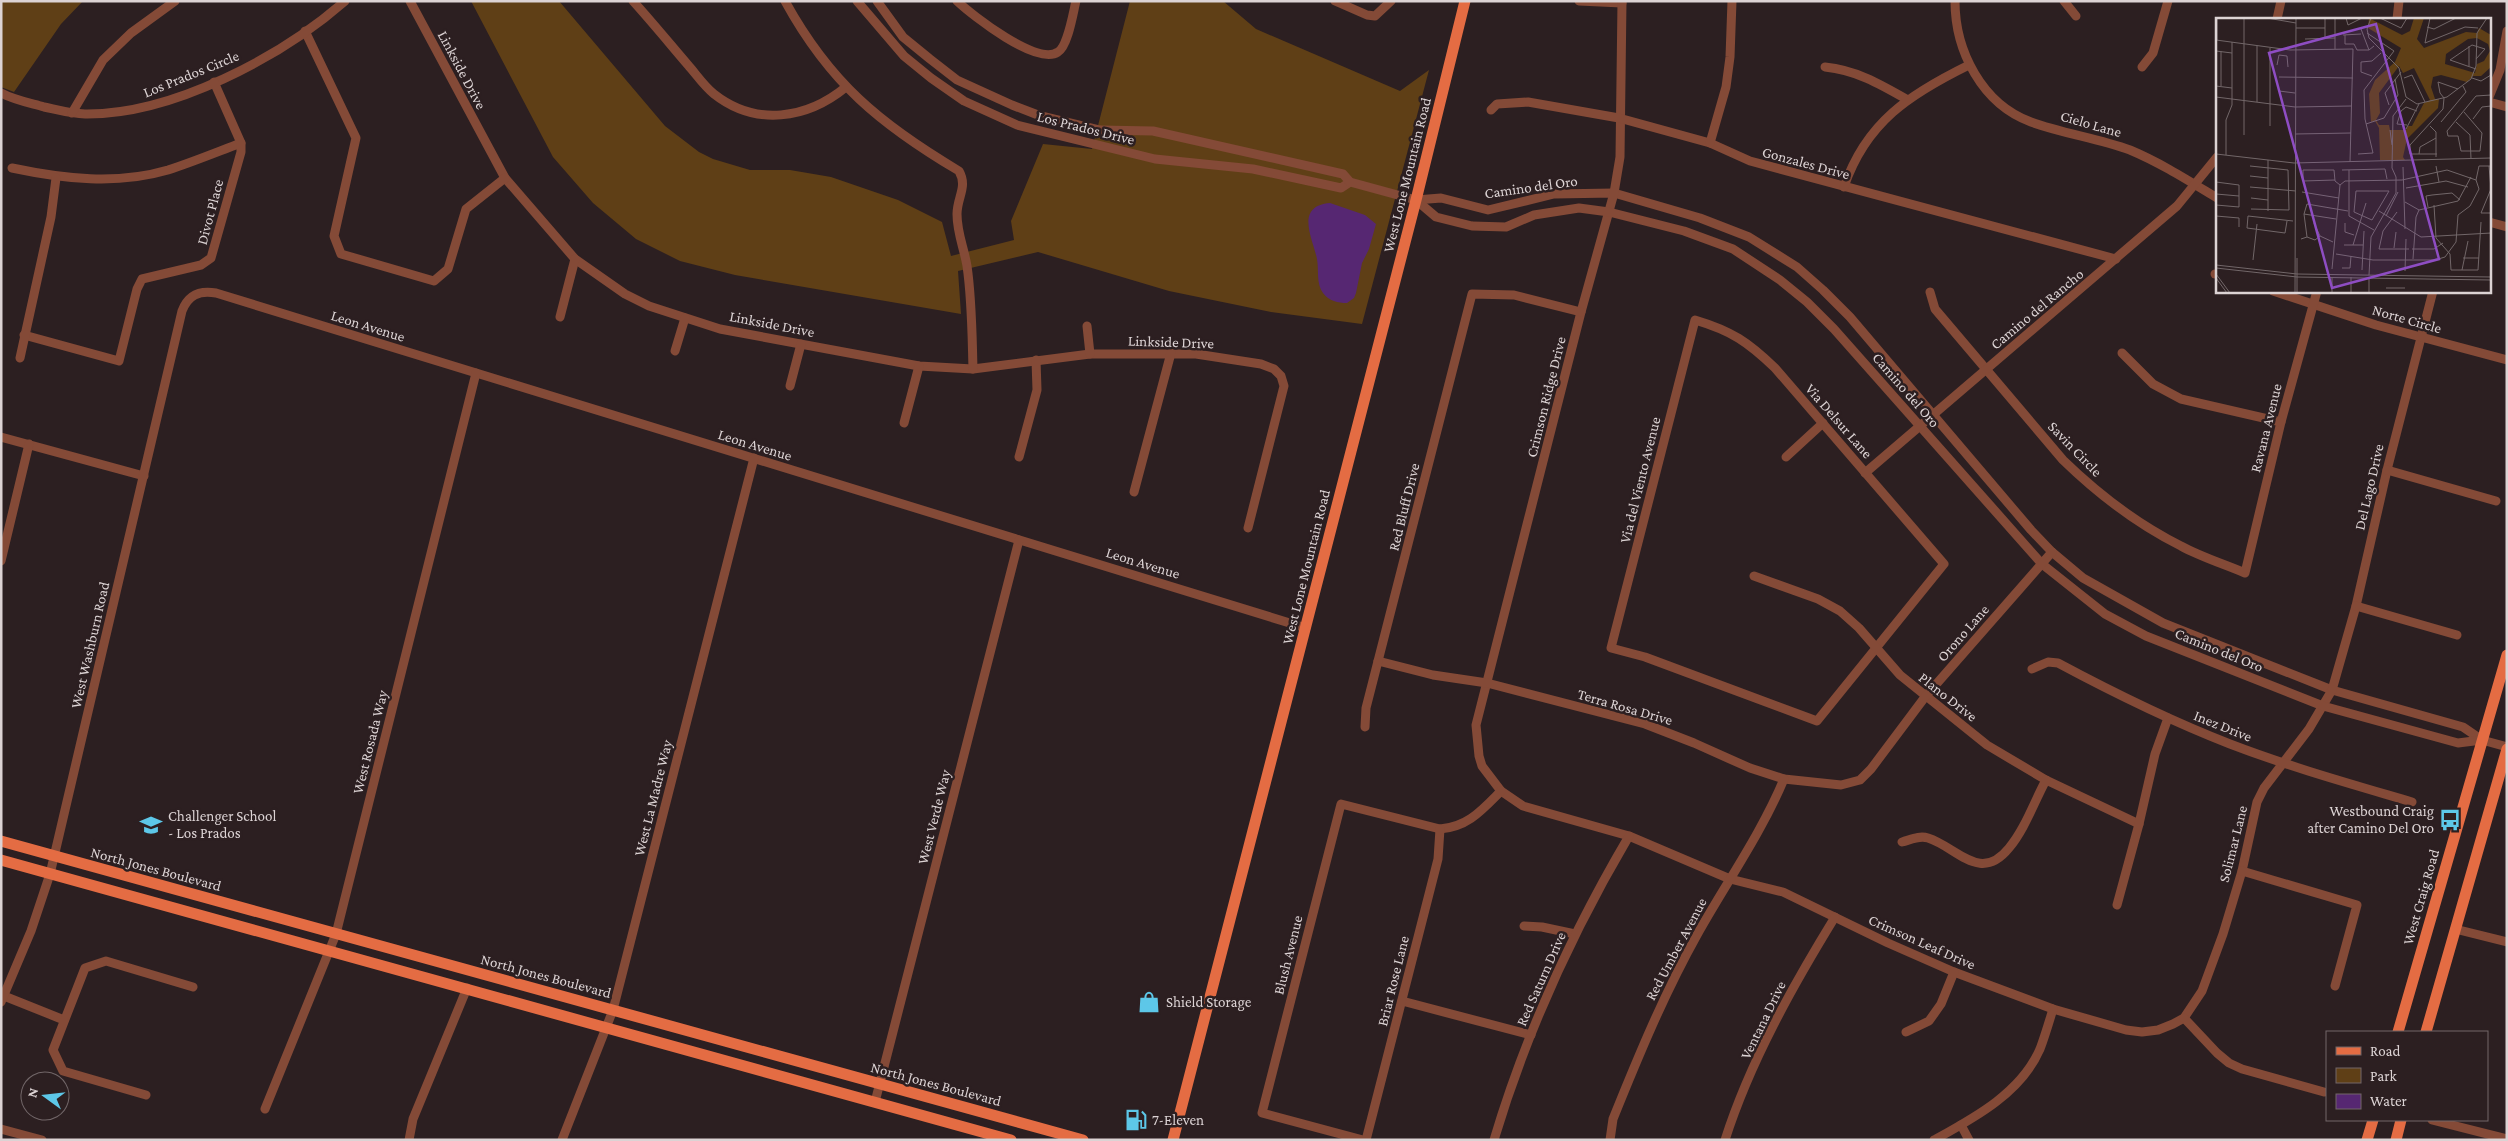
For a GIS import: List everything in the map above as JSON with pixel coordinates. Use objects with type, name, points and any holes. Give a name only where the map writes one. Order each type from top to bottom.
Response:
[{"type":"main road","name":"West Lone Mountain Road","points":[[1173,1140],[1416,200],[1465,1]]},
{"type":"main road","name":"West Craig Road","points":[[2398,1031],[2507,655]]},
{"type":"main road","points":[[2426,1031],[2507,748]]},
{"type":"main road","name":"North Jones Boulevard","points":[[1,841],[1083,1140]]},
{"type":"main road","points":[[1,860],[1011,1140]]},
{"type":"main road","points":[[2367,1140],[2373,1121]]},
{"type":"main road","points":[[2396,1140],[2401,1121]]},
{"type":"street","points":[[72,113],[103,60],[131,33],[175,1]]},
{"type":"street","name":"Los Prados Circle","points":[[1,92],[23,102],[72,113],[125,112],[163,102],[246,68],[305,31],[345,1]]},
{"type":"street","name":"Linkside Drive","points":[[410,1],[505,178],[576,259],[625,294],[685,318],[720,328],[918,366],[974,369],[1090,354],[1171,353],[1196,354],[1261,364],[1274,369],[1281,376],[1284,386],[1248,528]]},
{"type":"street","points":[[633,1],[713,93],[735,107],[760,114],[788,115],[818,107],[846,87]]},
{"type":"street","points":[[785,1],[804,35],[846,87],[868,109],[912,143],[959,170],[964,178],[964,187],[957,212],[958,235],[966,263],[971,296],[974,369]]},
{"type":"street","name":"Los Prados Drive","points":[[857,1],[904,56],[931,78],[964,101],[1017,124],[1154,159],[1253,169],[1341,188],[1350,182]]},
{"type":"street","name":"Los Prados Drive","points":[[877,1],[903,37],[930,59],[957,80],[1012,106],[1038,115],[1100,130],[1153,131],[1257,153],[1343,174],[1350,182],[1416,200]]},
{"type":"street","points":[[958,1],[985,25],[1025,48],[1041,54],[1058,52],[1064,46],[1076,1]]},
{"type":"street","points":[[1336,1],[1367,15],[1375,16],[1391,1]]},
{"type":"street","points":[[1579,1],[1622,2]]},
{"type":"street","points":[[1710,144],[1726,87],[1730,57],[1732,1]]},
{"type":"street","name":"Cielo Lane","points":[[1955,1],[1958,38],[1969,65],[1986,90],[2006,108],[2031,122],[2095,138],[2130,150],[2164,166],[2216,197]]},
{"type":"street","points":[[2064,1],[2076,16]]},
{"type":"street","points":[[2142,67],[2152,53],[2168,1]]},
{"type":"street","points":[[2277,18],[2281,1]]},
{"type":"street","points":[[2398,18],[2399,1]]},
{"type":"street","name":"Crimson Ridge Drive","points":[[1500,791],[1482,766],[1479,756],[1476,725],[1614,194],[1620,157],[1619,118],[1622,2]]},
{"type":"street","points":[[305,31],[356,138],[334,236],[341,254],[434,281],[448,269],[466,209],[505,178]]},
{"type":"street","points":[[2490,95],[2500,70],[2507,31]]},
{"type":"street","points":[[1844,187],[1851,165],[1861,147],[1882,121],[1937,80],[1969,65]]},
{"type":"street","points":[[1824,66],[1869,77],[1908,100]]},
{"type":"street","points":[[12,168],[56,178],[115,179],[167,170],[241,143],[214,82]]},
{"type":"street","name":"Gonzales Drive","points":[[1491,110],[1497,104],[1528,102],[1619,118],[1710,144],[1750,161],[2116,259]]},
{"type":"street","points":[[2490,102],[2507,107]]},
{"type":"street","name":"Divot Place","points":[[24,335],[119,361],[137,289],[142,279],[201,265],[211,258],[241,143]]},
{"type":"street","name":"Camino del Rancho","points":[[1865,473],[2177,206],[2216,158]]},
{"type":"street","points":[[20,358],[52,217],[56,178]]},
{"type":"street","name":"Camino del Oro","points":[[1416,200],[1441,198],[1488,210],[1554,194],[1614,194],[1700,218],[1749,237],[1796,267],[1850,317],[1932,415],[2052,552],[2083,578],[2162,624],[2332,690],[2463,727],[2482,740],[2507,748]]},
{"type":"street","name":"Camino del Oro","points":[[1416,200],[1436,217],[1472,226],[1506,227],[1534,215],[1578,208],[1609,212],[1684,231],[1733,250],[1780,280],[1807,302],[1834,329],[2042,564],[2105,614],[2146,636],[2323,706],[2458,743],[2482,740]]},
{"type":"street","points":[[2490,222],[2507,227]]},
{"type":"street","points":[[560,317],[576,259]]},
{"type":"street","name":"Savin Circle","points":[[1930,292],[1935,308],[2063,460],[2084,480],[2124,513],[2181,546],[2245,573]]},
{"type":"street","name":"Norte Circle","points":[[2276,292],[2376,325],[2507,360]]},
{"type":"street","name":"Ravana Avenue","points":[[2245,573],[2281,422],[2312,303],[2317,292]]},
{"type":"street","name":"Del Lago Drive","points":[[2332,690],[2356,606],[2387,470],[2433,292]]},
{"type":"street","name":"Leon Avenue","points":[[196,293],[216,293],[1306,628]]},
{"type":"street","name":"West Washburn Road","points":[[3,999],[31,931],[50,874],[182,312],[188,300],[196,293]]},
{"type":"street","name":"Red Bluff Drive","points":[[1365,727],[1366,708],[1472,294],[1514,295],[1582,312]]},
{"type":"street","points":[[675,351],[685,318]]},
{"type":"street","name":"Via Delsur Lane","points":[[1695,320],[1722,328],[1749,343],[1775,368],[1944,564],[1876,648]]},
{"type":"street","name":"Via del Viento Avenue","points":[[1695,320],[1611,648],[1645,656],[1817,720],[1876,648]]},
{"type":"street","points":[[1087,326],[1090,354]]},
{"type":"street","points":[[790,386],[801,344]]},
{"type":"street","points":[[1134,492],[1171,353]]},
{"type":"street","points":[[2122,353],[2152,384],[2182,398],[2281,422]]},
{"type":"street","points":[[1020,458],[1037,390],[1036,360]]},
{"type":"street","points":[[904,423],[918,366]]},
{"type":"street","name":"West Rosada Way","points":[[264,1109],[331,951],[336,934],[476,373]]},
{"type":"street","points":[[1786,457],[1823,423]]},
{"type":"street","points":[[1,437],[144,476]]},
{"type":"street","points":[[1,561],[30,444]]},
{"type":"street","name":"West La Madre Way","points":[[562,1140],[608,1027],[613,1010],[754,458]]},
{"type":"street","points":[[2387,470],[2496,501]]},
{"type":"street","name":"West Verde Way","points":[[875,1102],[1019,540]]},
{"type":"street","name":"Orono Lane","points":[[1860,780],[1925,697],[2052,552]]},
{"type":"street","name":"Plano Drive","points":[[1754,576],[1818,599],[1840,611],[1859,628],[1900,675],[1925,697],[1988,745],[2046,780],[2139,824]]},
{"type":"street","points":[[2356,606],[2457,635]]},
{"type":"street","name":"Terra Rosa Drive","points":[[1378,661],[1433,675],[1487,683],[1645,724],[1750,768],[1784,778],[1841,785],[1860,780]]},
{"type":"street","name":"Inez Drive","points":[[2032,669],[2048,662],[2058,664],[2168,718],[2282,763],[2412,802]]},
{"type":"street","name":"Solimar Lane","points":[[2184,1018],[2202,992],[2242,871],[2257,802],[2264,788],[2309,729],[2332,690]]},
{"type":"street","points":[[2117,904],[2139,824],[2155,754],[2168,718]]},
{"type":"street","name":"Red Umber Avenue","points":[[1610,1140],[1613,1119],[1666,994],[1697,935],[1769,814],[1784,778]]},
{"type":"street","points":[[1902,842],[1920,837],[1929,838],[1965,859],[1978,863],[1990,862],[2002,856],[2011,847],[2046,780]]},
{"type":"street","points":[[1440,828],[1452,828],[1473,819],[1500,791]]},
{"type":"street","name":"Crimson Leaf Drive","points":[[1500,791],[1522,806],[1630,836],[1730,879],[1783,892],[1954,972],[2054,1009],[2126,1030],[2142,1032],[2158,1030],[2184,1018]]},
{"type":"street","name":"Blush Avenue","points":[[1365,1140],[1262,1113],[1341,804],[1440,828]]},
{"type":"street","name":"Briar Rose Lane","points":[[1365,1140],[1438,859],[1440,828]]},
{"type":"street","name":"Red Saturn Drive","points":[[1494,1140],[1506,1101],[1531,1034],[1575,934],[1630,836]]},
{"type":"street","points":[[2242,871],[2357,904],[2334,986]]},
{"type":"street","name":"Ventana Drive","points":[[1725,1140],[1767,1038],[1809,958],[1835,917]]},
{"type":"street","points":[[1524,926],[1542,927],[1575,934]]},
{"type":"street","points":[[2455,929],[2507,942]]},
{"type":"street","points":[[146,1095],[63,1071],[53,1050],[85,968],[106,961],[194,987]]},
{"type":"street","points":[[1906,1032],[1929,1021],[1941,1004],[1954,972]]},
{"type":"street","points":[[409,1140],[413,1119],[467,988]]},
{"type":"street","points":[[3,999],[64,1020]]},
{"type":"street","points":[[1402,1001],[1531,1034]]},
{"type":"street","points":[[1934,1140],[1998,1102],[2031,1065],[2040,1049],[2054,1009]]},
{"type":"street","points":[[2184,1018],[2229,1063],[2242,1069],[2324,1092]]},
{"type":"street","points":[[2436,1121],[2507,1139]]},
{"type":"street","points":[[1961,1125],[1969,1140]]},
{"type":"street","points":[[1,1129],[42,1140]]},
{"type":"green space","points":[[1,1],[83,1],[61,24],[14,92],[1,87]]},
{"type":"green space","points":[[471,1],[559,1],[665,126],[699,152],[713,159],[750,170],[790,170],[831,177],[898,200],[942,222],[951,256],[1014,240],[1011,221],[1043,144],[1092,149],[1130,1],[1223,1],[1256,29],[1400,91],[1429,70],[1362,324],[1271,312],[1169,291],[1038,252],[958,271],[961,314],[735,275],[680,261],[636,239],[593,203],[553,157]]},
{"type":"water","points":[[1330,203],[1365,215],[1376,224],[1369,249],[1362,263],[1356,293],[1354,298],[1347,303],[1331,300],[1325,296],[1321,289],[1317,259],[1310,233],[1309,217],[1312,210],[1319,205]]},
{"type":"place","name":"Westbound Craig after Camino Del Oro","points":[[2450,820]]},
{"type":"place","name":"Challenger School - Los Prados","points":[[151,825]]},
{"type":"place","name":"Shield Storage","points":[[1149,1002]]},
{"type":"place","name":"7-Eleven","points":[[1136,1120]]}]
